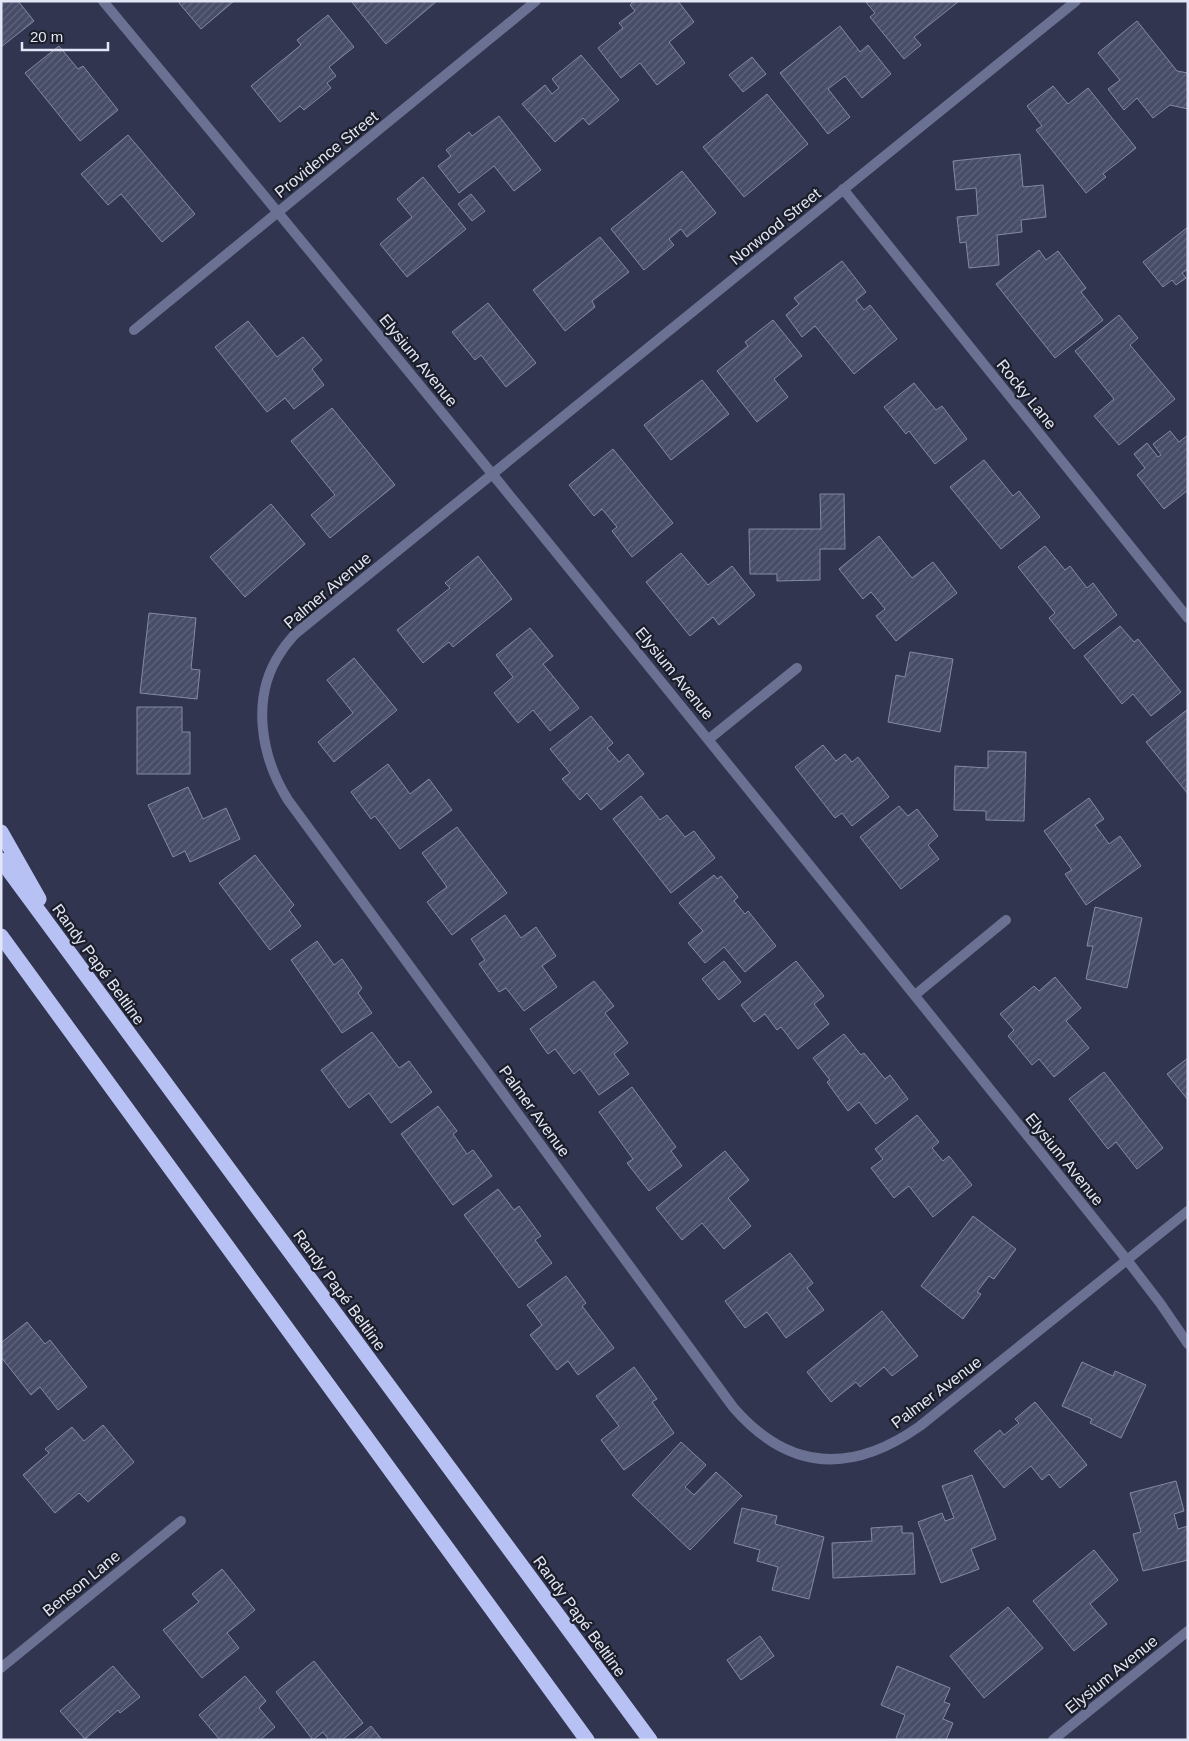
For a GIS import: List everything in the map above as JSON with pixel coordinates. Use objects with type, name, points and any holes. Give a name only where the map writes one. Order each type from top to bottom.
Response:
[{"type":"highway","points":[[1,832],[74,958]]},
{"type":"highway","name":"Randy Papé Beltline","points":[[1,860],[650,1740]]},
{"type":"highway","points":[[1,936],[587,1740]]},
{"type":"street","name":"Elysium Avenue","points":[[102,1],[278,212],[709,739],[1127,1260],[1188,1344]]},
{"type":"street","name":"Providence Street","points":[[134,330],[536,1]]},
{"type":"street","name":"Norwood Street","points":[[493,474],[1076,1]]},
{"type":"street","name":"Rocky Lane","points":[[843,190],[1188,618]]},
{"type":"street","name":"Palmer Avenue","points":[[493,474],[314,616],[295,634],[280,653],[269,677],[262,701],[262,732],[270,763],[279,786],[288,800],[733,1407],[760,1434],[796,1453],[816,1458],[838,1460],[875,1452],[907,1436],[920,1426],[1188,1211]]},
{"type":"street","name":"Elysium Avenue","points":[[709,739],[797,668]]},
{"type":"street","points":[[915,995],[1006,920]]},
{"type":"street","name":"Benson Lane","points":[[1,1668],[181,1521]]},
{"type":"street","name":"Elysium Avenue","points":[[1053,1740],[1188,1631]]},
{"type":"building","points":[[1,1],[18,1],[34,21],[1,47]]},
{"type":"building","points":[[180,1],[234,1],[201,29],[179,3]]},
{"type":"building","points":[[351,1],[437,1],[386,44]]},
{"type":"building","points":[[634,1],[678,1],[694,22],[669,42],[685,63],[657,85],[640,63],[621,78],[598,48],[623,28],[619,23],[635,11],[630,5]]},
{"type":"building","points":[[865,1],[959,1],[914,37],[921,45],[904,59],[870,17],[875,13]]},
{"type":"building","points":[[328,15],[354,47],[329,67],[336,76],[327,83],[331,88],[304,110],[300,106],[280,122],[251,86],[301,45],[297,40]]},
{"type":"building","points":[[1137,21],[1177,71],[1188,73],[1188,109],[1170,105],[1153,118],[1137,98],[1124,110],[1108,89],[1120,80],[1098,53]]},
{"type":"building","points":[[840,26],[860,52],[868,45],[891,74],[862,98],[845,76],[828,89],[850,117],[828,134],[780,73]]},
{"type":"building","points":[[59,46],[78,69],[83,66],[118,110],[80,141],[25,73]]},
{"type":"building","points":[[581,55],[619,100],[589,125],[583,118],[555,142],[522,104],[545,85],[552,94],[559,88],[552,79]]},
{"type":"building","points":[[752,57],[766,74],[743,92],[729,75]]},
{"type":"building","points":[[1053,86],[1068,104],[1088,88],[1136,148],[1103,174],[1106,177],[1086,193],[1036,130],[1042,126],[1027,106]]},
{"type":"building","points":[[767,94],[808,144],[744,197],[703,147]]},
{"type":"building","points":[[499,116],[541,170],[514,191],[494,166],[459,193],[438,166],[451,156],[446,150],[469,132],[472,136]]},
{"type":"building","points":[[128,135],[195,214],[162,242],[121,194],[108,205],[81,174]]},
{"type":"building","points":[[1020,154],[1023,187],[1043,185],[1046,217],[1021,220],[1022,232],[997,235],[999,265],[969,268],[966,242],[960,243],[957,217],[978,215],[976,188],[956,190],[953,161]]},
{"type":"building","points":[[682,171],[716,213],[687,237],[681,229],[669,239],[674,245],[644,270],[611,229]]},
{"type":"building","points":[[423,177],[466,229],[407,277],[380,244],[412,217],[397,199]]},
{"type":"building","points":[[471,194],[485,211],[472,221],[458,204]]},
{"type":"building","points":[[1188,227],[1188,269],[1182,273],[1186,278],[1176,285],[1172,280],[1163,287],[1143,262]]},
{"type":"building","points":[[600,237],[629,272],[592,301],[595,307],[565,331],[533,290]]},
{"type":"building","points":[[1039,250],[1046,260],[1058,251],[1086,288],[1081,292],[1103,320],[1055,358],[996,284]]},
{"type":"building","points":[[842,261],[866,292],[856,300],[864,310],[870,305],[897,339],[854,374],[815,326],[802,337],[786,315],[799,304],[794,298]]},
{"type":"building","points":[[488,303],[536,363],[506,387],[481,355],[475,360],[452,332]]},
{"type":"building","points":[[1119,315],[1138,338],[1130,345],[1175,399],[1119,445],[1094,416],[1114,399],[1075,351]]},
{"type":"building","points":[[773,320],[802,356],[774,379],[788,397],[757,422],[717,371],[748,346],[745,342]]},
{"type":"building","points":[[248,321],[277,357],[303,337],[322,360],[312,369],[324,385],[294,409],[285,398],[267,412],[215,347]]},
{"type":"building","points":[[702,380],[729,414],[671,460],[644,425]]},
{"type":"building","points":[[914,383],[936,410],[942,406],[967,439],[935,464],[909,431],[906,434],[884,407]]},
{"type":"building","points":[[332,408],[395,485],[330,538],[311,515],[335,495],[291,441]]},
{"type":"building","points":[[1170,431],[1179,442],[1188,435],[1188,490],[1164,509],[1137,475],[1145,468],[1134,454],[1147,443],[1158,457],[1161,455],[1153,444]]},
{"type":"building","points":[[613,449],[673,523],[632,557],[612,531],[617,527],[602,509],[594,516],[569,485]]},
{"type":"building","points":[[984,460],[1013,496],[1019,491],[1040,517],[1001,549],[950,487]]},
{"type":"building","points":[[820,494],[844,494],[845,549],[820,549],[820,580],[777,581],[777,574],[750,574],[749,529],[821,529]]},
{"type":"building","points":[[271,504],[305,544],[245,597],[210,557]]},
{"type":"building","points":[[879,536],[912,578],[933,562],[957,593],[896,641],[876,616],[885,609],[871,592],[863,599],[839,569]]},
{"type":"building","points":[[1045,546],[1065,570],[1070,566],[1087,588],[1093,583],[1117,615],[1074,649],[1049,618],[1055,613],[1018,567]]},
{"type":"building","points":[[681,553],[708,585],[732,566],[755,595],[719,625],[713,617],[690,636],[646,582]]},
{"type":"building","points":[[478,556],[512,599],[453,647],[449,642],[423,663],[397,630],[450,588],[445,583]]},
{"type":"building","points":[[149,613],[196,618],[191,669],[200,670],[197,699],[140,693]]},
{"type":"building","points":[[1120,626],[1134,642],[1138,639],[1181,692],[1151,716],[1133,694],[1122,704],[1084,656]]},
{"type":"building","points":[[530,628],[553,656],[543,664],[579,708],[550,731],[533,710],[518,723],[494,693],[513,677],[496,655]]},
{"type":"building","points":[[910,652],[953,659],[940,732],[888,722],[896,675],[905,677]]},
{"type":"building","points":[[354,658],[397,710],[334,762],[318,742],[353,713],[327,680]]},
{"type":"building","points":[[137,707],[182,707],[182,732],[190,732],[190,774],[137,774]]},
{"type":"building","points":[[1188,709],[1188,794],[1146,742]]},
{"type":"building","points":[[591,716],[613,743],[607,748],[619,762],[628,754],[644,774],[601,810],[587,793],[580,800],[562,779],[570,773],[550,749]]},
{"type":"building","points":[[823,745],[836,761],[845,754],[852,762],[858,757],[889,797],[852,826],[842,813],[835,818],[795,767]]},
{"type":"building","points":[[988,751],[1026,752],[1024,821],[986,820],[986,811],[954,810],[955,766],[988,768]]},
{"type":"building","points":[[388,764],[410,794],[429,779],[452,810],[400,849],[375,816],[371,819],[351,792]]},
{"type":"building","points":[[188,787],[203,819],[226,808],[240,839],[190,862],[185,851],[173,857],[148,805]]},
{"type":"building","points":[[641,796],[660,820],[667,815],[685,837],[694,831],[715,858],[671,893],[613,819]]},
{"type":"building","points":[[1089,798],[1104,819],[1095,825],[1109,844],[1120,836],[1141,866],[1086,905],[1065,874],[1072,870],[1044,831]]},
{"type":"building","points":[[899,806],[908,816],[917,809],[938,836],[928,845],[939,859],[901,889],[860,837]]},
{"type":"building","points":[[457,827],[507,893],[452,935],[427,902],[447,887],[422,853]]},
{"type":"building","points":[[255,855],[294,905],[289,910],[301,926],[270,950],[219,883]]},
{"type":"building","points":[[714,875],[717,879],[721,876],[738,897],[734,901],[745,914],[748,911],[776,946],[745,972],[724,947],[705,963],[688,943],[703,931],[679,903]]},
{"type":"building","points":[[1095,907],[1142,918],[1127,988],[1086,979],[1093,946],[1087,946]]},
{"type":"building","points":[[505,915],[521,938],[536,927],[556,956],[542,966],[557,987],[524,1011],[506,988],[499,992],[479,964],[485,960],[471,939]]},
{"type":"building","points":[[317,941],[334,965],[342,959],[362,988],[358,993],[372,1013],[342,1033],[291,960]]},
{"type":"building","points":[[724,961],[741,982],[719,1000],[702,979]]},
{"type":"building","points":[[796,961],[824,996],[814,1004],[829,1024],[798,1049],[781,1027],[777,1030],[765,1014],[754,1022],[741,1005]]},
{"type":"building","points":[[1055,977],[1081,1008],[1066,1021],[1089,1048],[1054,1077],[1039,1059],[1032,1065],[1008,1036],[1014,1030],[1000,1014],[1034,986],[1039,991]]},
{"type":"building","points":[[594,981],[614,1006],[605,1013],[628,1043],[614,1054],[629,1074],[599,1095],[580,1069],[574,1074],[555,1049],[548,1054],[530,1029]]},
{"type":"building","points":[[372,1032],[399,1068],[409,1061],[432,1092],[391,1123],[369,1093],[349,1108],[321,1070]]},
{"type":"building","points":[[844,1034],[861,1055],[864,1053],[885,1079],[890,1075],[908,1099],[876,1124],[859,1102],[848,1111],[827,1082],[830,1080],[813,1058]]},
{"type":"building","points":[[1188,1058],[1188,1100],[1167,1074]]},
{"type":"building","points":[[1104,1072],[1163,1148],[1137,1169],[1116,1142],[1108,1149],[1069,1099]]},
{"type":"building","points":[[632,1087],[676,1147],[671,1151],[682,1166],[649,1191],[627,1163],[633,1159],[599,1112]]},
{"type":"building","points":[[438,1106],[457,1131],[453,1134],[467,1154],[473,1150],[492,1176],[453,1205],[401,1134]]},
{"type":"building","points":[[917,1115],[939,1142],[932,1148],[943,1161],[949,1156],[972,1185],[933,1217],[909,1186],[894,1198],[871,1168],[883,1159],[875,1149]]},
{"type":"building","points":[[725,1151],[749,1180],[728,1198],[751,1226],[724,1249],[702,1223],[682,1240],[656,1208]]},
{"type":"building","points":[[498,1189],[514,1210],[519,1206],[541,1236],[535,1240],[552,1263],[519,1288],[464,1215]]},
{"type":"building","points":[[973,1216],[1016,1249],[994,1279],[989,1276],[977,1292],[981,1294],[963,1319],[921,1286]]},
{"type":"building","points":[[790,1253],[813,1283],[807,1288],[824,1310],[786,1338],[767,1312],[745,1328],[725,1301]]},
{"type":"building","points":[[566,1276],[586,1303],[582,1306],[614,1348],[578,1375],[568,1361],[557,1370],[530,1335],[542,1325],[527,1305]]},
{"type":"building","points":[[882,1311],[918,1356],[892,1376],[884,1367],[860,1387],[856,1382],[831,1402],[807,1372]]},
{"type":"building","points":[[27,1322],[45,1344],[50,1340],[87,1387],[58,1410],[40,1387],[31,1395],[1,1357],[1,1343]]},
{"type":"building","points":[[1082,1362],[1113,1376],[1115,1371],[1146,1385],[1121,1438],[1090,1423],[1092,1419],[1062,1406]]},
{"type":"building","points":[[634,1367],[657,1399],[652,1402],[674,1433],[624,1470],[601,1440],[619,1426],[596,1396]]},
{"type":"building","points":[[1035,1402],[1087,1465],[1060,1488],[1049,1474],[1042,1480],[1031,1466],[1004,1488],[974,1451],[1000,1430],[1004,1435],[1019,1423],[1015,1419]]},
{"type":"building","points":[[103,1425],[134,1462],[88,1502],[79,1493],[55,1513],[23,1475],[49,1453],[45,1449],[72,1427],[84,1441]]},
{"type":"building","points":[[681,1442],[706,1465],[685,1487],[694,1495],[716,1472],[742,1496],[690,1550],[632,1495]]},
{"type":"building","points":[[972,1475],[996,1539],[971,1549],[979,1569],[941,1583],[918,1522],[942,1513],[945,1521],[954,1518],[942,1486]]},
{"type":"building","points":[[1176,1481],[1184,1511],[1174,1514],[1178,1529],[1188,1526],[1188,1560],[1143,1571],[1133,1534],[1141,1532],[1130,1493]]},
{"type":"building","points":[[742,1508],[777,1516],[775,1524],[824,1537],[809,1599],[772,1590],[778,1567],[757,1561],[760,1550],[734,1543]]},
{"type":"building","points":[[902,1526],[902,1533],[913,1533],[915,1574],[833,1578],[832,1543],[872,1541],[871,1528]]},
{"type":"building","points":[[1094,1550],[1118,1580],[1090,1604],[1107,1624],[1074,1651],[1033,1601]]},
{"type":"building","points":[[222,1569],[255,1610],[227,1633],[239,1648],[202,1678],[163,1630],[199,1602],[192,1594]]},
{"type":"building","points":[[1008,1607],[1043,1648],[984,1698],[950,1656]]},
{"type":"building","points":[[760,1636],[774,1656],[741,1680],[727,1660]]},
{"type":"building","points":[[314,1661],[363,1723],[342,1740],[329,1740],[323,1732],[313,1740],[276,1692]]},
{"type":"building","points":[[113,1666],[140,1697],[120,1713],[118,1710],[85,1739],[60,1711]]},
{"type":"building","points":[[897,1666],[950,1688],[944,1702],[950,1704],[943,1719],[953,1723],[946,1740],[900,1740],[896,1738],[905,1715],[881,1705]]},
{"type":"building","points":[[245,1676],[266,1701],[259,1708],[275,1727],[260,1740],[220,1740],[199,1715]]},
{"type":"building","points":[[371,1726],[382,1740],[354,1740]]}]
